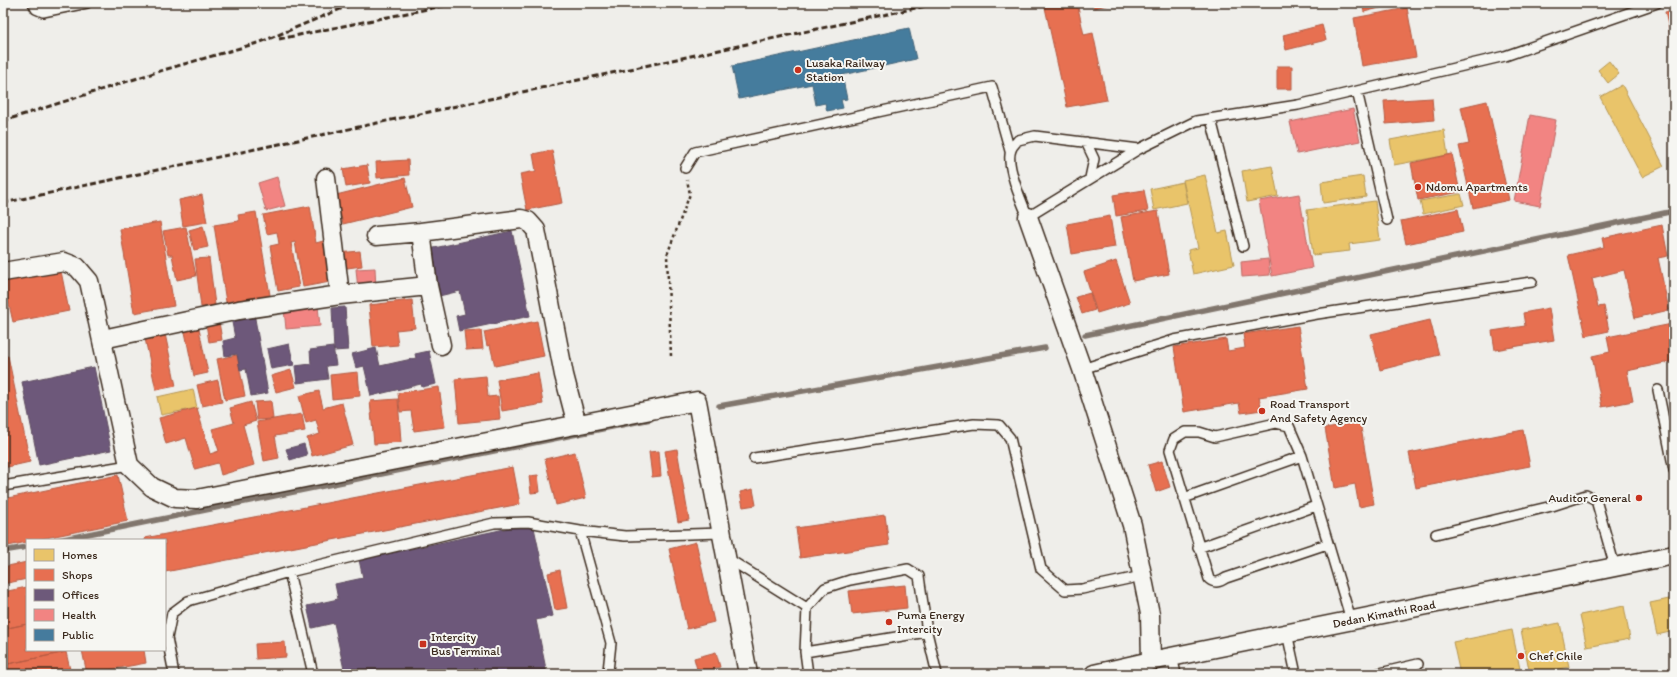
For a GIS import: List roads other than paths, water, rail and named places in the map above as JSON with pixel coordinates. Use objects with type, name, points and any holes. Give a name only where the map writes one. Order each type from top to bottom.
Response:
[{"type":"street","points":[[326,178],[340,295]]},
{"type":"street","points":[[1028,217],[1082,369],[1132,525],[1150,614],[1151,660]]},
{"type":"street","points":[[376,236],[521,220],[528,221],[536,230],[564,375],[577,425]]},
{"type":"street","points":[[421,232],[428,286],[441,345]]},
{"type":"street","points":[[3,272],[64,262],[77,267],[90,281],[129,465],[152,487],[175,498],[197,499],[697,401],[748,674]]},
{"type":"street","points":[[103,339],[238,310],[340,295],[428,286]]},
{"type":"street","name":"Dedan Kimathi Road","points":[[1094,674],[1151,660],[1674,555]]},
{"type":"lane","points":[[33,3],[36,9],[43,12],[87,3]]},
{"type":"lane","points":[[685,168],[695,152],[986,87],[992,87],[1010,151],[1011,167],[1015,184],[1028,217],[1138,149],[1196,121],[1298,105],[1506,56],[1657,3]]},
{"type":"lane","points":[[1357,91],[1387,220]]},
{"type":"lane","points":[[1211,119],[1243,246]]},
{"type":"lane","points":[[1010,151],[1018,140],[1035,136],[1138,149]]},
{"type":"lane","points":[[1086,142],[1094,158],[1090,178]]},
{"type":"lane","points":[[1082,369],[1174,340],[1317,314],[1532,282]]},
{"type":"lane","points":[[1658,390],[1674,470]]},
{"type":"lane","points":[[1327,544],[1226,578],[1220,582],[1213,582],[1209,579],[1198,548],[1170,450],[1174,439],[1185,432],[1199,432],[1215,437],[1276,423],[1289,426],[1302,456],[1327,544],[1351,620]]},
{"type":"lane","points":[[754,458],[974,424],[998,425],[1010,438],[1041,569],[1065,590],[1082,589],[1142,576]]},
{"type":"lane","points":[[1184,498],[1302,456]]},
{"type":"lane","points":[[3,486],[129,465]]},
{"type":"lane","points":[[1436,534],[1552,506],[1586,495],[1596,500],[1616,567]]},
{"type":"lane","points":[[1198,548],[1316,506]]},
{"type":"lane","points":[[174,674],[167,638],[172,613],[188,601],[289,572],[494,523],[528,522],[580,531],[625,536],[722,533]]},
{"type":"lane","points":[[580,531],[611,644],[608,671],[606,674]]},
{"type":"lane","points":[[726,558],[807,608]]},
{"type":"lane","points":[[808,674],[805,652],[807,608],[825,588],[850,580],[908,569],[919,576],[927,632],[937,674]]},
{"type":"lane","points":[[289,572],[313,674]]},
{"type":"lane","points":[[805,652],[927,632]]},
{"type":"lane","points":[[1288,633],[1296,674]]},
{"type":"lane","points":[[1172,656],[1176,674]]},
{"type":"lane","points":[[1376,674],[1418,664]]},
{"type":"waterway","points":[[1085,335],[1674,211]]},
{"type":"waterway","points":[[719,406],[1045,348]]},
{"type":"waterway","points":[[64,539],[651,419]]},
{"type":"waterway","points":[[3,551],[26,547]]},
{"type":"railway","points":[[3,121],[160,71],[261,42],[355,3]]},
{"type":"railway","points":[[279,39],[457,3]]},
{"type":"railway","points":[[3,203],[939,3]]},
{"type":"place","name":"Lusaka Railway Station","points":[[798,70]]},
{"type":"place","name":"Ndomu Apartments","points":[[1418,187]]},
{"type":"place","name":"Road Transport And Safety Agency","points":[[1262,411]]},
{"type":"place","name":"Auditor General","points":[[1639,498]]},
{"type":"place","name":"Puma Energy Intercity","points":[[889,622]]},
{"type":"place","name":"Intercity Bus Terminal","points":[[423,644]]},
{"type":"place","name":"Chef Chile","points":[[1521,656]]}]
